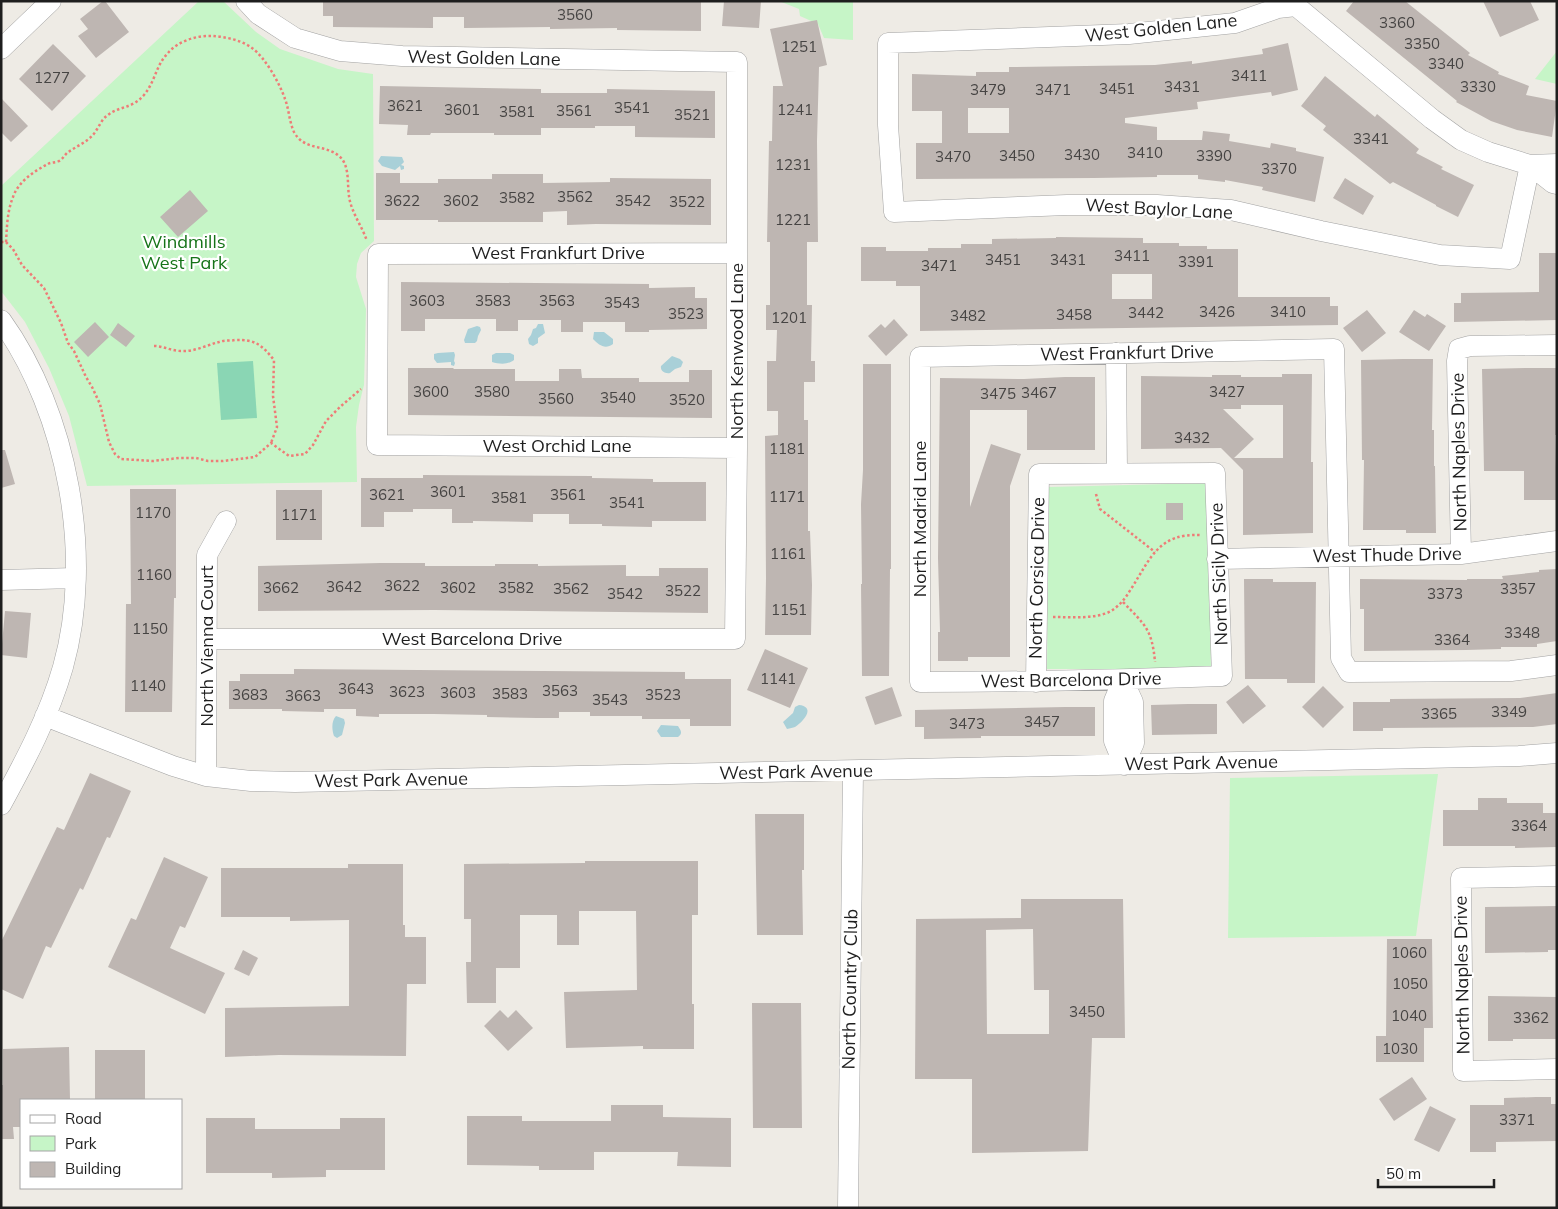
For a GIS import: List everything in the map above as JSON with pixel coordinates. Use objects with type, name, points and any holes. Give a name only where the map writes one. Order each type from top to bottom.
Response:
[{"type":"street","points":[[2,47],[51,1]]},
{"type":"street","name":"West Golden Lane","points":[[246,1],[258,14],[295,38],[340,51],[402,56],[737,62]]},
{"type":"street","name":"West Golden Lane","points":[[894,212],[888,125],[888,43],[1129,34],[1235,23],[1278,8],[1296,6],[1432,119],[1461,140],[1488,152],[1530,166],[1557,184]]},
{"type":"street","name":"North Kenwood Lane","points":[[736,639],[737,62]]},
{"type":"street","name":"West Golden Lane","points":[[1530,166],[1557,164]]},
{"type":"street","name":"West Baylor Lane","points":[[894,212],[1067,205],[1157,205],[1232,210],[1321,231],[1440,255],[1510,259],[1530,166]]},
{"type":"street","name":"West Frankfurt Drive","points":[[378,254],[737,253]]},
{"type":"street","points":[[377,379],[378,254]]},
{"type":"street","points":[[1,320],[32,372],[47,407],[59,443],[68,482],[76,547],[72,622],[63,668],[46,716],[21,769],[2,803]]},
{"type":"street","name":"North Naples Drive","points":[[1461,554],[1457,361],[1459,350],[1470,346],[1557,344]]},
{"type":"street","name":"West Frankfurt Drive","points":[[920,357],[1334,350],[1339,557]]},
{"type":"street","points":[[1116,353],[1117,474]]},
{"type":"street","name":"North Madrid Lane","points":[[920,357],[920,682]]},
{"type":"street","name":"West Orchid Lane","points":[[377,379],[377,445],[737,448]]},
{"type":"street","name":"North Sicily Drive","points":[[1117,474],[1215,473],[1222,676]]},
{"type":"street","name":"North Corsica Drive","points":[[1036,682],[1040,474],[1117,474]]},
{"type":"street","name":"North Vienna Court","points":[[206,776],[207,555],[226,520]]},
{"type":"street","name":"West Thude Drive","points":[[1217,559],[1461,554],[1557,541]]},
{"type":"street","points":[[1339,557],[1341,658],[1349,672],[1511,671],[1557,665]]},
{"type":"street","points":[[1,580],[75,578]]},
{"type":"street","name":"West Barcelona Drive","points":[[208,639],[736,639]]},
{"type":"street","name":"West Barcelona Drive","points":[[920,682],[1036,682],[1222,676]]},
{"type":"street","points":[[1123,680],[1114,701],[1114,741],[1124,765]]},
{"type":"street","name":"West Park Avenue","points":[[46,716],[173,766],[206,776],[251,781],[295,782],[1124,765],[1519,756],[1557,753]]},
{"type":"street","name":"North Country Club","points":[[848,1208],[853,770]]},
{"type":"street","name":"North Naples Drive","points":[[1557,876],[1461,878],[1463,1071],[1557,1069]]},
{"type":"path","points":[[6,242],[9,210],[13,195],[24,180],[50,163],[59,161],[91,136],[107,115],[133,105],[143,96],[153,81],[158,65],[176,45],[191,39],[209,36],[226,38],[252,48],[262,59],[280,87],[290,121],[298,137],[306,144],[317,146],[340,156],[348,176],[349,196],[355,218],[363,230],[368,243],[378,254]]},
{"type":"path","points":[[1,242],[6,242],[13,249],[22,265],[44,288],[68,342],[78,358],[96,396],[112,448],[121,460],[153,461],[179,458],[223,461],[240,460],[255,457],[272,443],[277,427],[272,396],[274,360],[267,351],[256,342],[242,340],[221,341],[199,349],[180,352],[163,346],[154,346]]},
{"type":"path","points":[[272,443],[290,456],[305,454],[313,445],[326,421],[358,391],[377,379]]},
{"type":"path","points":[[1096,494],[1100,509],[1155,552]]},
{"type":"path","points":[[1037,617],[1090,617],[1108,612],[1123,602],[1155,552],[1167,541],[1190,534],[1218,535]]},
{"type":"path","points":[[1123,602],[1147,628],[1154,644],[1155,662]]},
{"type":"green space","name":"Windmills West Park","points":[[199,1],[223,1],[256,32],[280,49],[338,69],[373,74],[374,241],[361,253],[357,264],[356,277],[366,309],[364,385],[356,427],[357,482],[87,486],[69,416],[49,368],[25,322],[1,291],[1,186]]},
{"type":"green space","points":[[779,1],[853,1],[853,40],[824,38],[818,24],[800,16],[799,9]]},
{"type":"green space","points":[[1557,51],[1557,84],[1535,79]]},
{"type":"green space","points":[[253,361],[257,418],[221,420],[217,363]]},
{"type":"green space","points":[[1207,483],[1211,669],[1047,669],[1049,487]]},
{"type":"green space","points":[[1438,774],[1416,936],[1228,938],[1230,778]]},
{"type":"water","points":[[381,156],[402,157],[404,162],[401,165],[404,166],[404,169],[401,170],[400,166],[395,170],[382,166],[378,161]]},
{"type":"water","points":[[538,324],[543,324],[545,333],[538,338],[538,343],[533,346],[529,344],[528,339]]},
{"type":"water","points":[[477,326],[481,330],[477,341],[475,343],[465,343],[464,340],[468,329]]},
{"type":"water","points":[[594,332],[604,332],[613,339],[613,344],[607,347],[600,345],[593,339]]},
{"type":"water","points":[[454,352],[454,366],[451,365],[451,362],[437,363],[434,359],[434,354]]},
{"type":"water","points":[[496,353],[510,353],[514,355],[514,360],[503,364],[492,362],[492,355]]},
{"type":"water","points":[[672,356],[683,362],[681,367],[670,373],[665,373],[662,371],[661,366]]},
{"type":"water","points":[[799,705],[807,709],[804,719],[798,725],[787,729],[783,722],[793,713],[795,707]]},
{"type":"water","points":[[336,716],[344,719],[345,723],[342,735],[337,738],[334,736],[332,729]]},
{"type":"water","points":[[661,725],[678,726],[681,734],[678,737],[661,737],[657,731]]},
{"type":"building","points":[[105,1],[129,32],[96,58],[78,36],[88,29],[80,19]]},
{"type":"building","points":[[323,1],[701,1],[701,31],[617,30],[617,28],[550,29],[550,27],[464,28],[464,17],[433,17],[433,28],[333,27],[333,16],[323,16]]},
{"type":"building","points":[[724,1],[761,1],[759,28],[722,26]]},
{"type":"building","points":[[1354,1],[1405,1],[1470,53],[1468,55],[1499,72],[1498,74],[1529,86],[1526,95],[1557,101],[1552,137],[1517,130],[1491,121],[1456,102],[1346,11]]},
{"type":"building","points":[[1483,1],[1530,1],[1539,20],[1500,37]]},
{"type":"building","points":[[817,20],[827,65],[819,67],[817,141],[818,242],[807,242],[807,305],[812,305],[811,361],[815,361],[815,382],[804,382],[804,420],[808,420],[808,531],[810,531],[812,585],[811,635],[765,635],[765,436],[778,435],[778,411],[767,411],[767,361],[776,361],[777,330],[766,330],[766,305],[770,305],[770,242],[767,242],[769,141],[772,141],[773,86],[783,86],[770,29]]},
{"type":"building","points":[[1288,43],[1298,90],[1272,96],[1271,92],[1197,102],[1198,109],[1125,118],[1125,123],[1157,127],[1157,140],[1202,140],[1203,131],[1230,134],[1229,141],[1270,148],[1271,143],[1296,148],[1296,151],[1324,157],[1315,202],[1262,190],[1263,187],[1225,180],[1225,182],[1198,179],[1198,175],[1094,178],[916,179],[916,143],[942,143],[942,111],[912,111],[912,74],[976,76],[976,72],[1009,72],[1009,67],[1155,65],[1192,61],[1192,64],[1263,54],[1262,49]],"holes":[[[968,108],[1009,108],[1009,133],[968,133]]]},
{"type":"building","points":[[53,44],[86,76],[52,111],[19,79]]},
{"type":"building","points":[[1325,76],[1375,117],[1377,114],[1419,149],[1416,153],[1443,167],[1441,169],[1474,185],[1458,217],[1393,182],[1390,184],[1323,130],[1326,126],[1301,106]]},
{"type":"building","points":[[380,86],[541,89],[541,93],[607,93],[607,89],[715,91],[715,138],[635,137],[635,126],[541,128],[541,135],[431,133],[430,135],[407,135],[408,125],[379,124]]},
{"type":"building","points":[[1,98],[28,126],[11,142],[1,132]]},
{"type":"building","points":[[376,173],[400,173],[400,183],[438,183],[438,179],[492,179],[492,174],[543,174],[543,183],[610,182],[610,178],[711,179],[711,225],[567,225],[567,211],[543,212],[543,222],[376,220]]},
{"type":"building","points":[[1345,178],[1374,196],[1363,215],[1333,198]]},
{"type":"building","points":[[190,190],[208,211],[178,237],[160,217]]},
{"type":"building","points":[[1143,238],[1143,243],[1179,243],[1179,246],[1207,246],[1207,249],[1238,249],[1238,297],[1330,297],[1330,306],[1338,306],[1338,325],[920,331],[920,286],[896,286],[896,281],[861,281],[861,247],[886,247],[886,251],[928,251],[928,248],[961,248],[961,244],[992,244],[992,239]],"holes":[[[1112,274],[1152,274],[1152,299],[1112,299]]]},
{"type":"building","points":[[1539,253],[1557,253],[1557,320],[1454,322],[1454,303],[1461,303],[1461,293],[1539,292]]},
{"type":"building","points":[[401,282],[649,284],[649,288],[695,287],[695,298],[707,298],[707,329],[625,332],[625,322],[583,322],[583,332],[561,332],[561,320],[518,320],[518,331],[496,331],[496,319],[425,319],[425,331],[401,331]]},
{"type":"building","points":[[1367,310],[1386,333],[1362,352],[1343,328]]},
{"type":"building","points":[[1414,310],[1425,317],[1427,314],[1446,326],[1429,351],[1399,332]]},
{"type":"building","points":[[894,319],[908,335],[886,356],[868,336],[881,324],[885,328]]},
{"type":"building","points":[[95,322],[109,337],[88,357],[74,342]]},
{"type":"building","points":[[118,323],[135,336],[126,347],[110,335]]},
{"type":"building","points":[[1433,359],[1432,430],[1434,430],[1436,533],[1406,533],[1406,530],[1363,530],[1364,460],[1362,460],[1361,360]]},
{"type":"building","points":[[863,364],[891,364],[889,676],[862,676],[861,504],[863,470]]},
{"type":"building","points":[[408,368],[515,369],[515,381],[559,381],[559,369],[581,369],[582,378],[639,378],[639,382],[689,382],[689,370],[712,370],[712,418],[408,415]]},
{"type":"building","points":[[1557,368],[1557,435],[1555,435],[1557,500],[1524,500],[1524,471],[1484,471],[1482,369]]},
{"type":"building","points":[[1282,374],[1312,374],[1311,462],[1313,462],[1313,533],[1243,535],[1243,470],[1221,448],[1141,449],[1141,376],[1212,377],[1212,375],[1241,375],[1241,377],[1282,377]],"holes":[[[1241,405],[1283,405],[1283,458],[1234,458],[1254,439],[1223,409],[1241,409]]]},
{"type":"building","points":[[1095,377],[1095,450],[1027,450],[1027,410],[970,410],[970,507],[991,444],[1021,454],[1010,486],[1010,657],[968,657],[968,661],[938,661],[938,632],[940,632],[938,558],[940,378],[1024,379]]},
{"type":"building","points":[[1,450],[5,450],[15,484],[1,488]]},
{"type":"building","points":[[423,475],[592,476],[592,478],[653,479],[653,482],[706,482],[706,521],[652,521],[652,527],[602,526],[602,524],[569,524],[569,514],[533,514],[533,522],[473,521],[473,523],[452,523],[452,509],[413,509],[413,512],[384,512],[384,527],[361,527],[361,478],[423,478]]},
{"type":"building","points":[[130,489],[176,489],[176,598],[174,598],[172,712],[125,712],[126,604],[131,604]]},
{"type":"building","points":[[276,490],[322,490],[322,540],[276,540]]},
{"type":"building","points":[[1166,503],[1183,503],[1183,520],[1166,520]]},
{"type":"building","points":[[425,563],[425,566],[495,566],[495,564],[538,564],[538,566],[626,565],[626,576],[659,576],[659,568],[708,568],[708,613],[434,610],[258,611],[258,566]]},
{"type":"building","points":[[1557,569],[1557,641],[1537,644],[1537,647],[1501,647],[1501,649],[1364,651],[1364,609],[1360,609],[1360,579],[1503,579],[1502,576]]},
{"type":"building","points":[[1244,579],[1273,579],[1273,582],[1316,582],[1315,683],[1287,683],[1287,679],[1245,679]]},
{"type":"building","points":[[5,611],[31,613],[27,658],[1,655]]},
{"type":"building","points":[[765,649],[808,668],[790,708],[747,690]]},
{"type":"building","points":[[294,669],[685,672],[685,679],[731,679],[731,726],[690,726],[690,719],[642,719],[642,716],[590,716],[590,712],[559,712],[559,718],[434,714],[379,714],[379,717],[356,716],[356,709],[324,709],[324,712],[282,711],[282,709],[229,709],[229,681],[240,681],[240,674],[294,674]]},
{"type":"building","points":[[1248,685],[1266,706],[1243,724],[1226,702]]},
{"type":"building","points":[[1323,686],[1344,707],[1323,728],[1302,707]]},
{"type":"building","points":[[892,687],[902,716],[875,725],[865,697]]},
{"type":"building","points":[[1557,693],[1557,724],[1533,727],[1383,728],[1383,731],[1353,731],[1353,702],[1390,702],[1390,699],[1520,698]]},
{"type":"building","points":[[1217,704],[1217,734],[1152,735],[1151,705]]},
{"type":"building","points":[[1095,707],[1095,736],[981,736],[981,738],[924,739],[924,727],[915,727],[915,710]]},
{"type":"building","points":[[90,773],[131,791],[110,838],[107,837],[83,890],[80,888],[51,948],[46,946],[23,999],[1,989],[1,942],[57,827],[64,830]]},
{"type":"building","points":[[1478,798],[1507,798],[1507,803],[1543,803],[1543,813],[1557,813],[1557,847],[1443,846],[1443,810],[1478,810]]},
{"type":"building","points":[[755,814],[804,814],[804,870],[802,870],[803,935],[757,935]]},
{"type":"building","points":[[164,857],[208,877],[185,928],[180,926],[170,948],[225,973],[205,1014],[108,967],[131,918],[136,920]]},
{"type":"building","points":[[585,861],[698,861],[698,915],[692,915],[694,1049],[643,1049],[643,1046],[566,1048],[564,992],[637,990],[636,911],[579,911],[579,945],[557,945],[557,915],[520,915],[520,968],[496,968],[496,1003],[467,1003],[466,962],[471,962],[471,919],[464,919],[464,864],[585,863]]},
{"type":"building","points":[[348,864],[403,864],[403,925],[405,925],[405,937],[426,937],[426,984],[407,984],[406,1056],[279,1055],[225,1057],[225,1008],[349,1006],[349,920],[290,921],[290,917],[221,917],[221,868],[348,868]]},
{"type":"building","points":[[1021,899],[1123,899],[1125,1038],[1092,1038],[1088,1151],[972,1153],[972,1079],[915,1079],[916,919],[1021,918]],"holes":[[[1033,929],[1034,990],[1049,990],[1049,1034],[987,1034],[986,930]]]},
{"type":"building","points":[[1557,906],[1557,950],[1548,950],[1548,952],[1485,953],[1485,907]]},
{"type":"building","points":[[1387,939],[1432,939],[1433,1028],[1424,1028],[1424,1062],[1376,1062],[1376,1036],[1386,1036]]},
{"type":"building","points":[[243,950],[258,958],[249,976],[234,969]]},
{"type":"building","points":[[1488,996],[1557,997],[1557,1039],[1488,1041]]},
{"type":"building","points":[[752,1003],[801,1003],[802,1128],[753,1128]]},
{"type":"building","points":[[500,1010],[508,1018],[516,1010],[533,1028],[508,1051],[484,1026]]},
{"type":"building","points":[[69,1047],[70,1099],[20,1099],[20,1127],[13,1127],[14,1139],[1,1139],[3,1049]]},
{"type":"building","points":[[95,1050],[145,1050],[145,1099],[95,1099]]},
{"type":"building","points":[[1412,1077],[1427,1099],[1394,1121],[1379,1099]]},
{"type":"building","points":[[1551,1097],[1551,1104],[1557,1104],[1557,1141],[1496,1142],[1496,1152],[1470,1152],[1470,1105],[1504,1105],[1504,1098]]},
{"type":"building","points":[[611,1105],[663,1105],[663,1117],[731,1118],[731,1167],[677,1166],[678,1152],[594,1152],[594,1170],[539,1170],[539,1166],[467,1165],[467,1116],[522,1116],[522,1121],[611,1121]]},
{"type":"building","points":[[1430,1106],[1456,1119],[1439,1152],[1414,1140]]},
{"type":"building","points":[[206,1118],[255,1118],[255,1129],[340,1129],[340,1118],[385,1118],[385,1170],[326,1170],[326,1177],[272,1178],[272,1173],[206,1173]]}]
